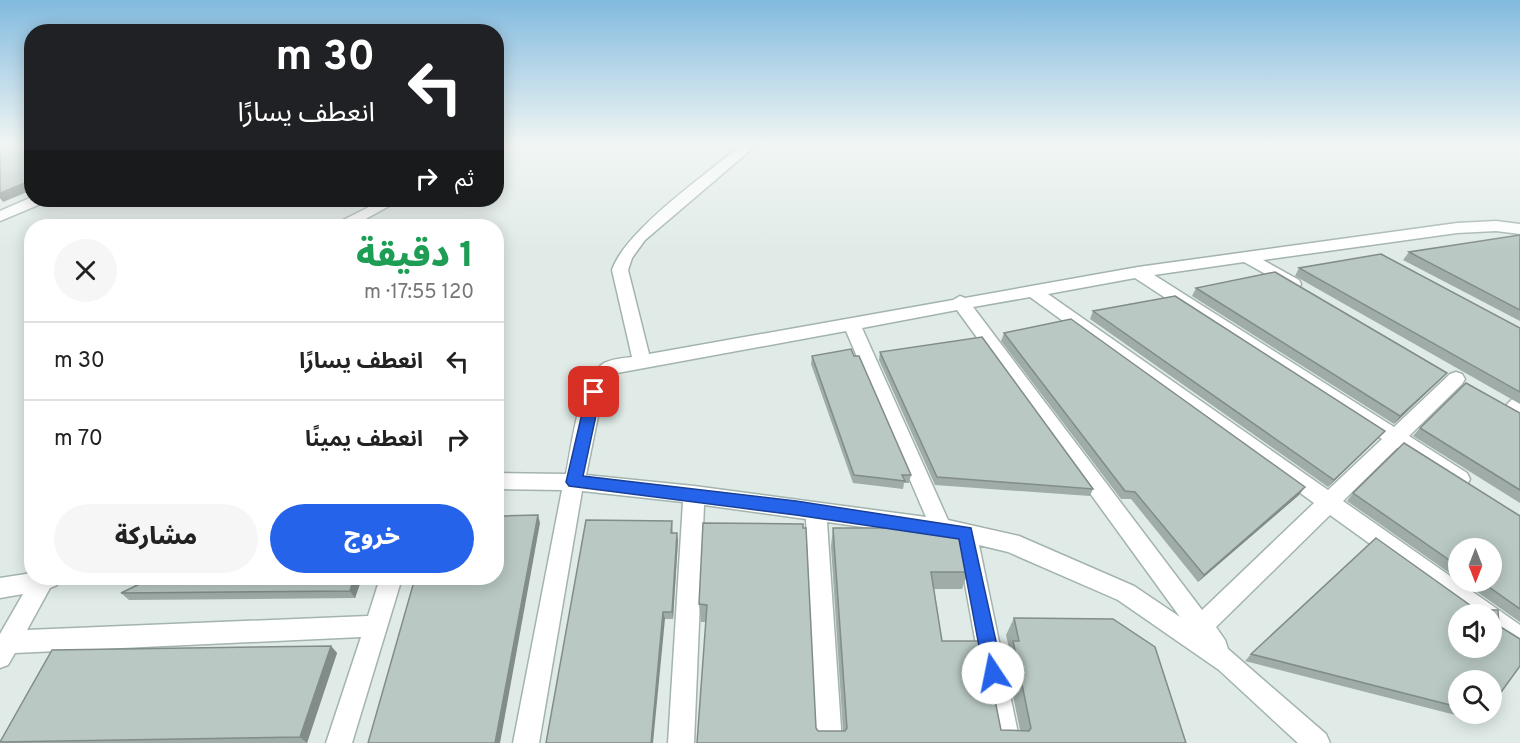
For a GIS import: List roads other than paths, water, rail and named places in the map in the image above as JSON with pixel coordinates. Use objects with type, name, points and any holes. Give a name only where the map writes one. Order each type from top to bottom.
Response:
[{"type":"street","points":[[642,361],[620,270],[624,257],[640,237],[707,180]]},
{"type":"street","points":[[0,216],[24,206]]},
{"type":"street","points":[[356,219],[379,207]]},
{"type":"street","points":[[526,743],[574,482],[594,392],[601,376],[612,367],[960,302],[1138,272],[1457,228],[1496,226],[1520,229]]},
{"type":"street","points":[[1356,243],[1377,255]]},
{"type":"street","points":[[1246,257],[1306,292]]},
{"type":"street","points":[[1138,272],[1472,486]]},
{"type":"street","points":[[1031,290],[1472,604]]},
{"type":"street","points":[[960,302],[1227,662]]},
{"type":"street","points":[[851,322],[941,528]]},
{"type":"street","points":[[1436,367],[1474,390]]},
{"type":"street","points":[[1201,626],[1456,379]]},
{"type":"street","points":[[1493,400],[1517,410]]},
{"type":"street","points":[[504,480],[574,482],[694,495],[941,528],[1011,543],[1126,593],[1227,662],[1317,743]]},
{"type":"street","points":[[681,743],[694,495]]},
{"type":"street","points":[[816,511],[829,743]]},
{"type":"street","points":[[966,533],[1007,743]]},
{"type":"street","points":[[0,588],[24,583]]},
{"type":"street","points":[[5,649],[42,585]]},
{"type":"street","points":[[339,743],[389,585]]},
{"type":"street","points":[[5,649],[376,626]]},
{"type":"street","points":[[1502,626],[1520,638]]}]
